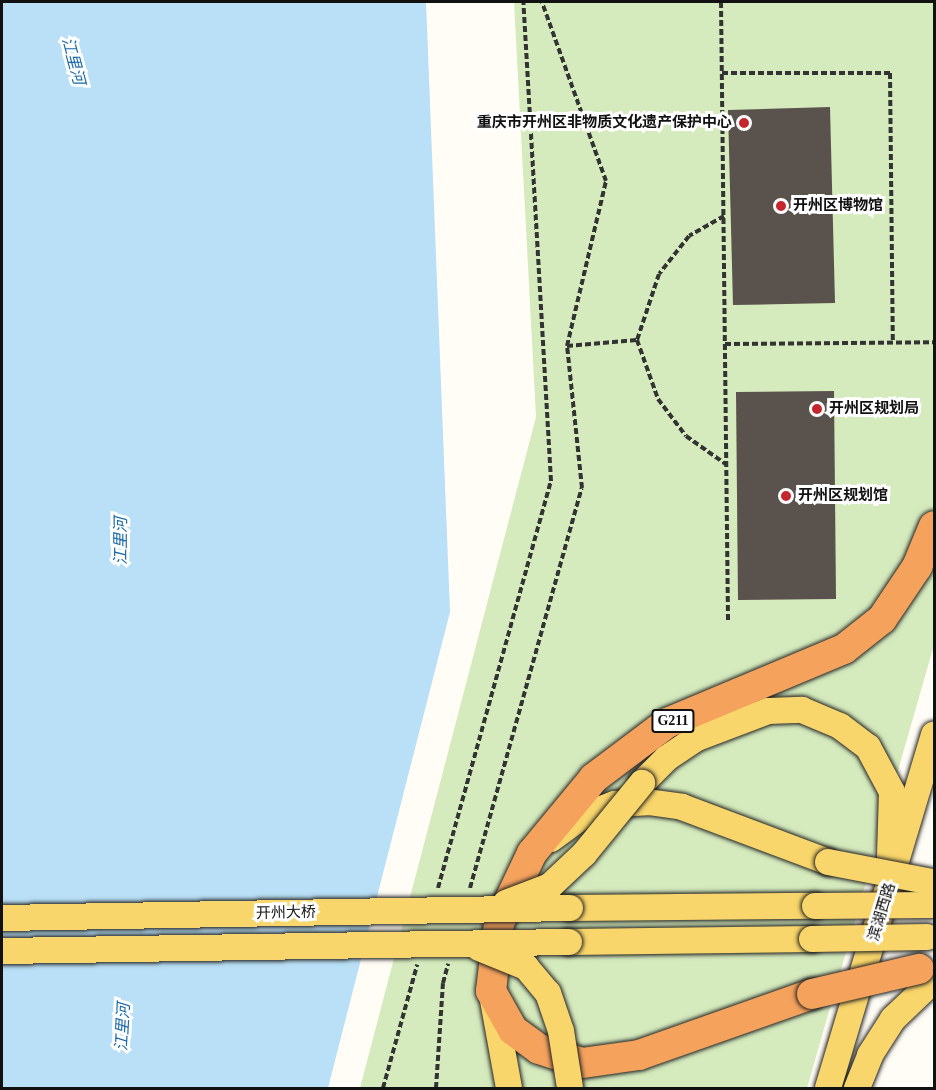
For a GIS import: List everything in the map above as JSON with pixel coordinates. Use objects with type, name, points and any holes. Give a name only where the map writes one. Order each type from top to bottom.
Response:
[{"type":"highway","name":"G211","points":[[491,991],[499,923],[532,853],[594,778],[667,723],[844,648],[882,619],[917,567],[934,526]]},
{"type":"highway","points":[[491,991],[513,1030],[539,1049],[582,1063],[639,1055],[812,994],[929,972]]},
{"type":"main road","points":[[490,909],[549,886],[584,854],[642,783],[668,758],[697,738],[768,711],[802,710],[840,726],[868,747],[892,792],[889,888]]},
{"type":"main road","name":"滨湖西路","points":[[828,1089],[934,735]]},
{"type":"main road","points":[[532,853],[583,816],[615,804],[648,802],[682,807],[828,862],[933,893]]},
{"type":"main road","name":"开州大桥","points":[[2,918],[815,906],[933,893]]},
{"type":"main road","points":[[2,951],[458,952],[569,942],[931,937]]},
{"type":"main road","points":[[458,952],[526,967],[548,993],[561,1031],[570,1089]]},
{"type":"main road","points":[[857,1089],[870,1055],[929,972]]},
{"type":"main road","points":[[491,991],[509,1089]]},
{"type":"path","points":[[437,894],[550,481],[523,2]]},
{"type":"path","points":[[469,891],[582,488],[567,346],[606,181],[542,2]]},
{"type":"path","points":[[721,2],[728,620]]},
{"type":"path","points":[[722,73],[890,73],[892,342]]},
{"type":"path","points":[[724,216],[689,236],[659,274],[637,340],[658,399],[686,436],[728,465]]},
{"type":"path","points":[[567,346],[637,340]]},
{"type":"path","points":[[725,344],[934,342]]},
{"type":"path","points":[[436,1089],[443,983],[458,952]]},
{"type":"path","points":[[383,1089],[418,963]]},
{"type":"green space","points":[[514,2],[934,2],[934,645],[807,1088],[360,1088],[536,417]]},
{"type":"water","name":"江里河","points":[[2,2],[426,2],[450,612],[328,1088],[2,1088]]},
{"type":"building","name":"开州区博物馆","points":[[830,107],[835,303],[733,305],[728,110]]},
{"type":"building","name":"开州区规划馆","points":[[834,391],[836,599],[738,600],[736,392]]},
{"type":"place","name":"重庆市开州区非物质文化遗产保护中心","points":[[744,123]]},
{"type":"place","name":"开州区博物馆","points":[[781,206]]},
{"type":"place","name":"开州区规划局","points":[[817,409]]},
{"type":"place","name":"开州区规划馆","points":[[786,496]]}]
